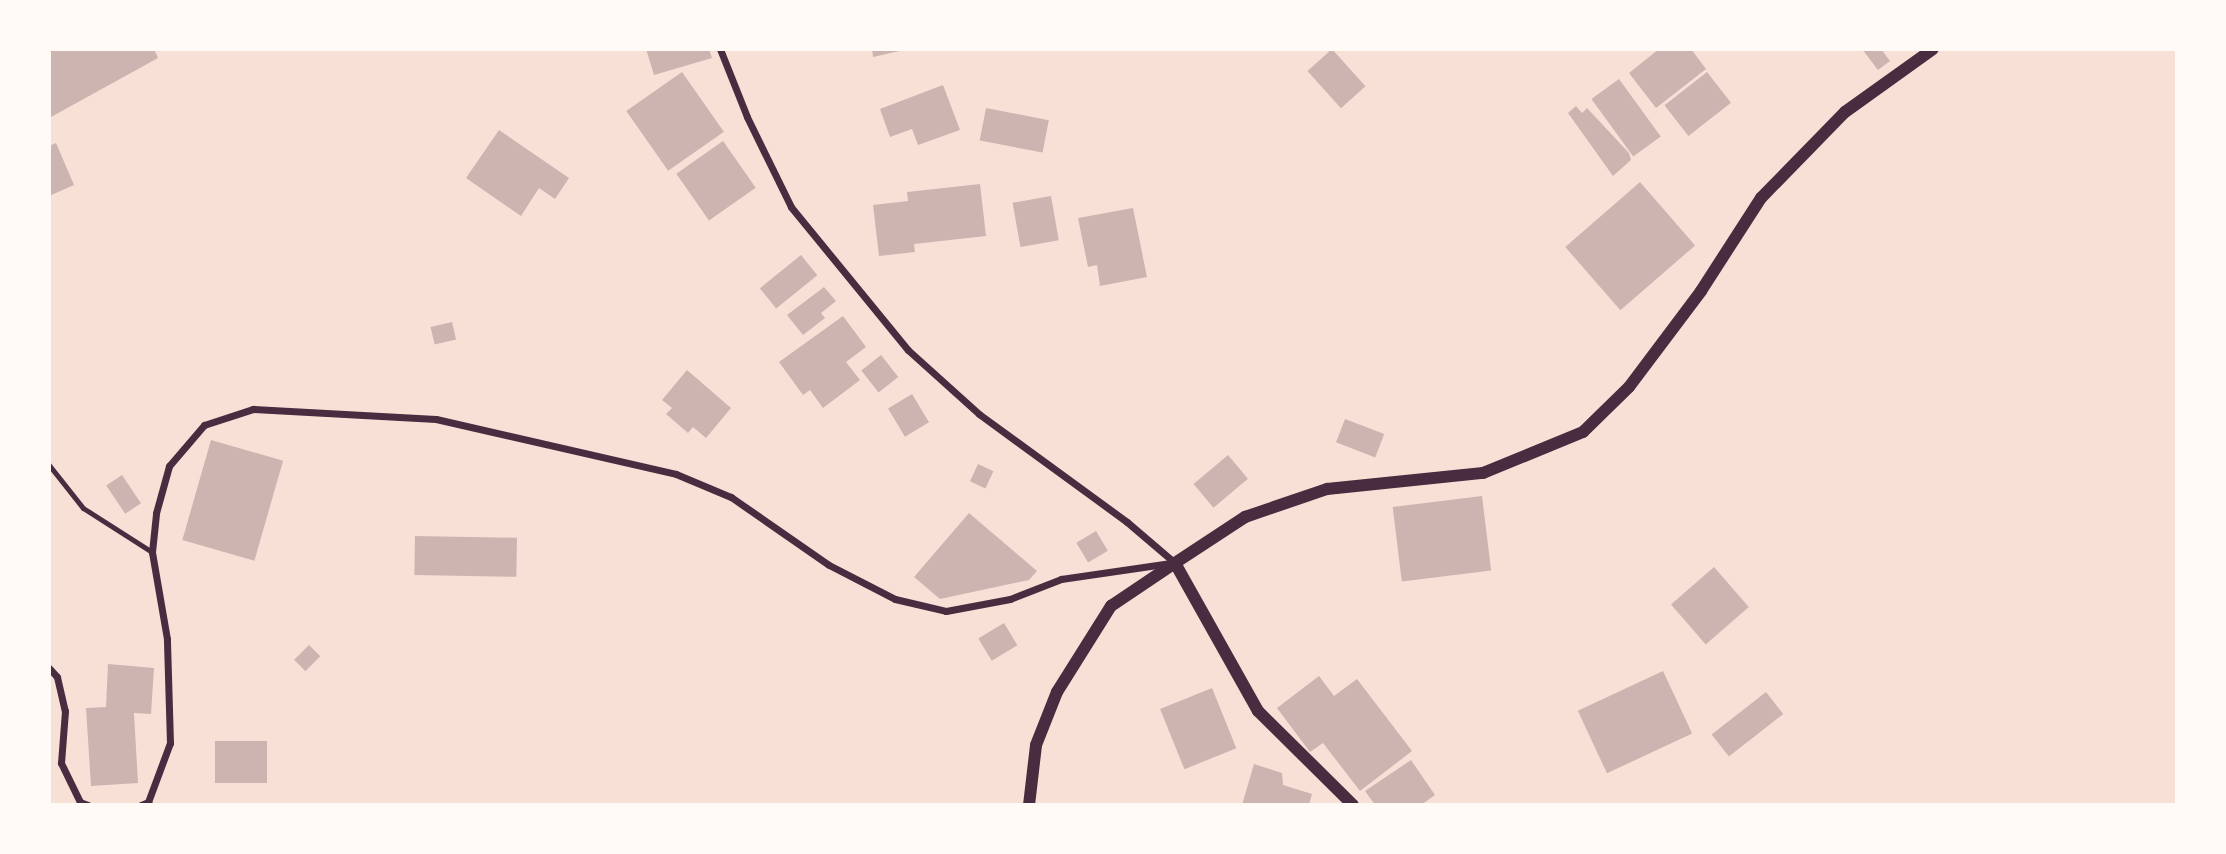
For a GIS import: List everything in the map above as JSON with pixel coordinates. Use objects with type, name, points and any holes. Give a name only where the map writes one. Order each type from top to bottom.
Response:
[{"type":"street","points":[[720,49],[747,117],[791,207],[908,350],[979,414],[1127,522],[1175,563],[1258,711],[1353,805]]},
{"type":"street","points":[[1029,805],[1036,745],[1057,692],[1111,606],[1245,517],[1327,489],[1483,473],[1583,432],[1629,387],[1700,291],[1761,198],[1845,112],[1933,49]]},
{"type":"street","points":[[141,805],[148,802],[170,743],[167,639],[152,552],[156,513],[169,466],[204,425],[253,409],[436,419],[676,474],[731,497],[829,565],[895,599],[946,611],[1010,599],[1061,579],[1175,563]]},
{"type":"street","points":[[49,667],[57,677],[65,711],[61,763],[80,802],[88,805]]},
{"type":"lane","points":[[49,465],[83,508],[152,552]]},
{"type":"building","points":[[49,49],[154,49],[158,58],[51,117]]},
{"type":"building","points":[[646,49],[709,49],[712,58],[654,75]]},
{"type":"building","points":[[872,49],[904,49],[904,50],[873,57]]},
{"type":"building","points":[[1332,49],[1365,86],[1341,108],[1307,71]]},
{"type":"building","points":[[1659,49],[1691,49],[1706,69],[1656,108],[1629,73]]},
{"type":"building","points":[[1862,49],[1881,49],[1890,61],[1878,70]]},
{"type":"building","points":[[682,72],[724,132],[668,171],[626,111]]},
{"type":"building","points":[[1707,72],[1731,103],[1688,136],[1664,105]]},
{"type":"building","points":[[1619,79],[1661,136],[1633,156],[1591,99]]},
{"type":"building","points":[[943,85],[960,130],[918,145],[912,129],[890,137],[880,109]]},
{"type":"building","points":[[1576,106],[1582,113],[1587,108],[1629,153],[1631,160],[1613,176],[1568,113]]},
{"type":"building","points":[[986,108],[1049,120],[1043,153],[980,140]]},
{"type":"building","points":[[499,130],[569,178],[555,199],[539,188],[521,216],[466,178]]},
{"type":"building","points":[[723,141],[756,188],[709,220],[676,174]]},
{"type":"building","points":[[56,143],[74,185],[49,196],[49,146]]},
{"type":"building","points":[[1640,182],[1695,245],[1620,310],[1565,247]]},
{"type":"building","points":[[980,184],[986,236],[914,244],[915,252],[879,256],[873,205],[908,201],[907,192]]},
{"type":"building","points":[[1051,196],[1059,240],[1020,247],[1013,203]]},
{"type":"building","points":[[1133,208],[1147,277],[1100,286],[1097,265],[1088,267],[1078,218]]},
{"type":"building","points":[[801,255],[817,275],[776,309],[760,288]]},
{"type":"building","points":[[824,287],[836,301],[821,313],[825,318],[803,335],[787,315]]},
{"type":"building","points":[[843,316],[866,347],[846,362],[860,380],[823,408],[810,390],[803,395],[779,362]]},
{"type":"building","points":[[452,322],[456,340],[435,344],[431,327]]},
{"type":"building","points":[[881,355],[898,377],[879,392],[861,370]]},
{"type":"building","points":[[687,370],[731,408],[706,438],[693,427],[688,433],[666,414],[672,408],[662,400]]},
{"type":"building","points":[[912,394],[929,422],[905,437],[888,408]]},
{"type":"building","points":[[1345,419],[1384,434],[1375,457],[1336,442]]},
{"type":"building","points":[[211,440],[283,461],[254,561],[182,540]]},
{"type":"building","points":[[1228,455],[1248,479],[1213,508],[1194,484]]},
{"type":"building","points":[[978,464],[993,471],[985,488],[970,481]]},
{"type":"building","points":[[122,475],[141,503],[125,514],[106,486]]},
{"type":"building","points":[[1482,496],[1491,570],[1402,581],[1393,507]]},
{"type":"building","points":[[969,513],[1037,571],[1029,580],[940,599],[914,577]]},
{"type":"building","points":[[1096,531],[1108,551],[1088,563],[1076,543]]},
{"type":"building","points":[[415,536],[517,538],[516,577],[414,575]]},
{"type":"building","points":[[1714,567],[1749,607],[1706,644],[1671,604]]},
{"type":"building","points":[[1004,623],[1017,645],[992,661],[978,638]]},
{"type":"building","points":[[309,645],[320,656],[305,671],[294,660]]},
{"type":"building","points":[[108,664],[154,668],[151,714],[134,713],[138,783],[91,786],[86,708],[106,707]]},
{"type":"building","points":[[1663,671],[1692,734],[1607,773],[1578,711]]},
{"type":"building","points":[[1319,676],[1334,696],[1357,679],[1412,751],[1360,791],[1323,743],[1310,752],[1277,708]]},
{"type":"building","points":[[1212,688],[1236,748],[1184,769],[1160,709]]},
{"type":"building","points":[[1766,692],[1783,714],[1729,757],[1712,734]]},
{"type":"building","points":[[215,741],[267,741],[267,783],[215,783]]},
{"type":"building","points":[[1411,760],[1435,795],[1421,805],[1375,805],[1365,791]]},
{"type":"building","points":[[1254,764],[1282,773],[1283,785],[1312,794],[1309,805],[1242,805]]}]
